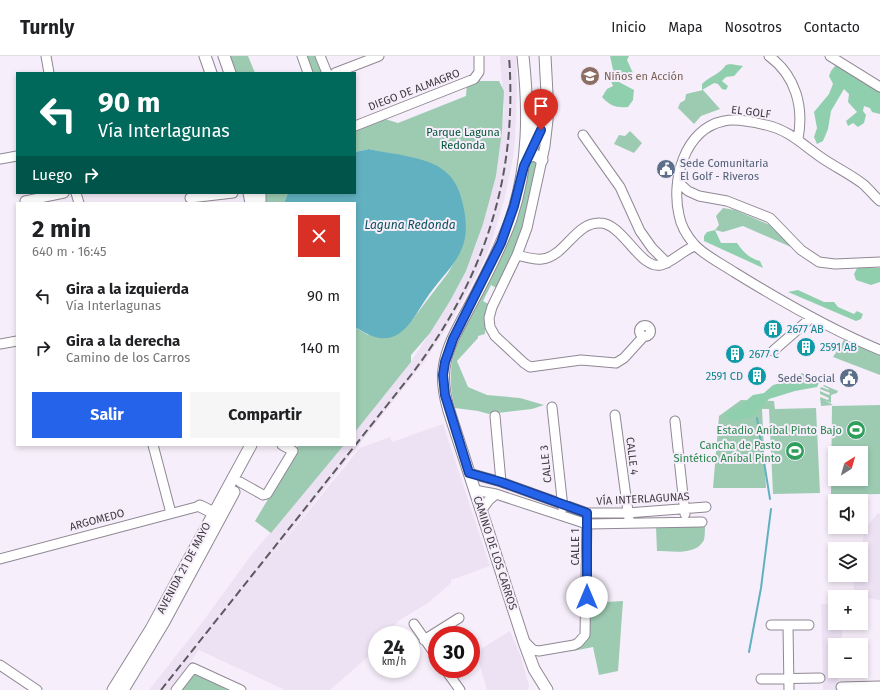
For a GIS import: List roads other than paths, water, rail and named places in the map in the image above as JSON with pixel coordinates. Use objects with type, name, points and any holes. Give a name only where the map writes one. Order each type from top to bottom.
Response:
[{"type":"main road","points":[[205,56],[211,72]]},
{"type":"main road","points":[[224,56],[230,72]]},
{"type":"main road","points":[[523,56],[528,112],[525,161]]},
{"type":"main road","points":[[539,56],[546,72]]},
{"type":"main road","points":[[525,161],[546,122],[548,113],[545,56]]},
{"type":"main road","points":[[536,140],[533,135],[533,129],[544,102],[547,86]]},
{"type":"main road","points":[[525,161],[535,155],[542,160]]},
{"type":"main road","name":"CAMINO DE LOS CARROS","points":[[525,161],[516,200],[506,232],[491,265],[453,339],[444,369],[444,388],[447,403],[474,490],[524,642],[534,669],[547,690]]},
{"type":"main road","name":"AVENIDA 21 DE MAYO","points":[[113,690],[151,629],[212,514],[250,446]]},
{"type":"main road","name":"AVENIDA 21 DE MAYO","points":[[122,690],[164,622],[258,446]]},
{"type":"main road","points":[[200,506],[224,495]]},
{"type":"main road","points":[[200,506],[208,509],[212,514],[215,527]]},
{"type":"street","points":[[46,56],[49,72]]},
{"type":"street","points":[[302,56],[308,72]]},
{"type":"street","points":[[320,56],[326,72]]},
{"type":"street","points":[[338,72],[380,56]]},
{"type":"street","name":"DIEGO DE ALMAGRO","points":[[356,126],[471,80],[479,72],[479,56]]},
{"type":"street","points":[[769,56],[784,70],[794,86],[801,120],[798,139]]},
{"type":"street","points":[[830,56],[845,60],[880,88]]},
{"type":"street","points":[[548,113],[545,146],[534,202],[518,255],[492,306],[489,321],[491,330],[495,336],[526,365],[534,366],[581,360],[616,363],[624,358],[644,336]]},
{"type":"street","name":"EL GOLF","points":[[695,246],[684,230],[679,215],[677,199],[682,159],[691,144],[702,132],[720,122],[734,121],[765,124],[788,132],[821,157],[862,184],[880,201]]},
{"type":"street","points":[[583,135],[620,188],[640,231],[652,248],[667,263]]},
{"type":"street","points":[[536,140],[541,149],[542,160]]},
{"type":"street","points":[[0,159],[16,156]]},
{"type":"street","points":[[678,182],[688,191],[699,196],[727,201],[770,218],[804,252],[819,262],[839,264],[880,262]]},
{"type":"street","points":[[25,201],[59,194]]},
{"type":"street","points":[[190,198],[224,194]]},
{"type":"street","points":[[518,255],[532,259],[550,256],[586,227],[593,224],[602,223],[616,230],[647,262],[658,266],[667,263],[695,246],[752,283],[812,317],[854,339],[880,350]]},
{"type":"street","points":[[773,351],[812,317]]},
{"type":"street","points":[[0,344],[16,342]]},
{"type":"street","name":"CALLE 3","points":[[552,407],[564,517]]},
{"type":"street","name":"CALLE 4","points":[[615,415],[627,513],[630,524]]},
{"type":"street","points":[[495,416],[501,482]]},
{"type":"street","points":[[675,422],[684,510],[687,521]]},
{"type":"street","points":[[153,446],[171,513]]},
{"type":"street","points":[[240,482],[263,495],[268,494],[293,451],[284,446]]},
{"type":"street","name":"VÍA INTERLAGUNAS","points":[[469,473],[501,482],[587,513],[627,513],[684,510],[706,507]]},
{"type":"street","name":"VÍA INTERLAGUNAS","points":[[474,490],[496,494],[587,524],[630,524],[687,521],[702,522]]},
{"type":"street","points":[[481,510],[496,494]]},
{"type":"street","name":"ARGOMEDO","points":[[0,559],[200,506]]},
{"type":"street","name":"CALLE 1","points":[[524,642],[536,651],[547,650],[574,645],[578,643],[585,635],[587,513]]},
{"type":"street","points":[[424,640],[459,618]]},
{"type":"street","points":[[414,624],[428,646]]},
{"type":"street","points":[[771,625],[809,625]]},
{"type":"street","points":[[788,625],[789,690]]},
{"type":"street","points":[[534,669],[540,656],[547,650]]},
{"type":"street","points":[[0,665],[37,690]]},
{"type":"street","points":[[176,690],[193,668],[241,690]]},
{"type":"street","points":[[451,678],[460,690]]},
{"type":"street","points":[[760,679],[820,678]]},
{"type":"street","points":[[841,687],[880,686]]},
{"type":"water","name":"Laguna Redonda","points":[[369,149],[412,157],[433,164],[442,169],[452,178],[458,189],[466,222],[465,236],[457,259],[407,327],[397,335],[387,338],[372,336],[356,328],[356,202],[284,202],[288,194],[356,194],[356,152]]},
{"type":"waterway","points":[[757,418],[770,499]]},
{"type":"waterway","points":[[749,652],[761,588],[771,509]]},
{"type":"railway","points":[[356,444],[411,375],[437,339],[458,302],[476,264],[491,225],[501,185],[508,144],[510,101],[509,56]]},
{"type":"railway","points":[[161,690],[355,446]]},
{"type":"place","name":"Niños en Acción","points":[[590,76]]},
{"type":"place","name":"Sede Comunitaria El Golf - Riveros","points":[[666,169]]},
{"type":"place","name":"2677 AB","points":[[773,329]]},
{"type":"place","name":"2591 AB","points":[[806,347]]},
{"type":"place","name":"2677 C","points":[[735,354]]},
{"type":"place","name":"2591 CD","points":[[757,376]]},
{"type":"place","name":"Sede Social","points":[[849,378]]},
{"type":"place","name":"Estadio Aníbal Pinto Bajo","points":[[856,430]]},
{"type":"place","name":"Cancha de Pasto Sintético Aníbal Pinto","points":[[795,451]]},
{"type":"park label","name":"Parque Laguna Redonda","points":[[463,138]]}]
